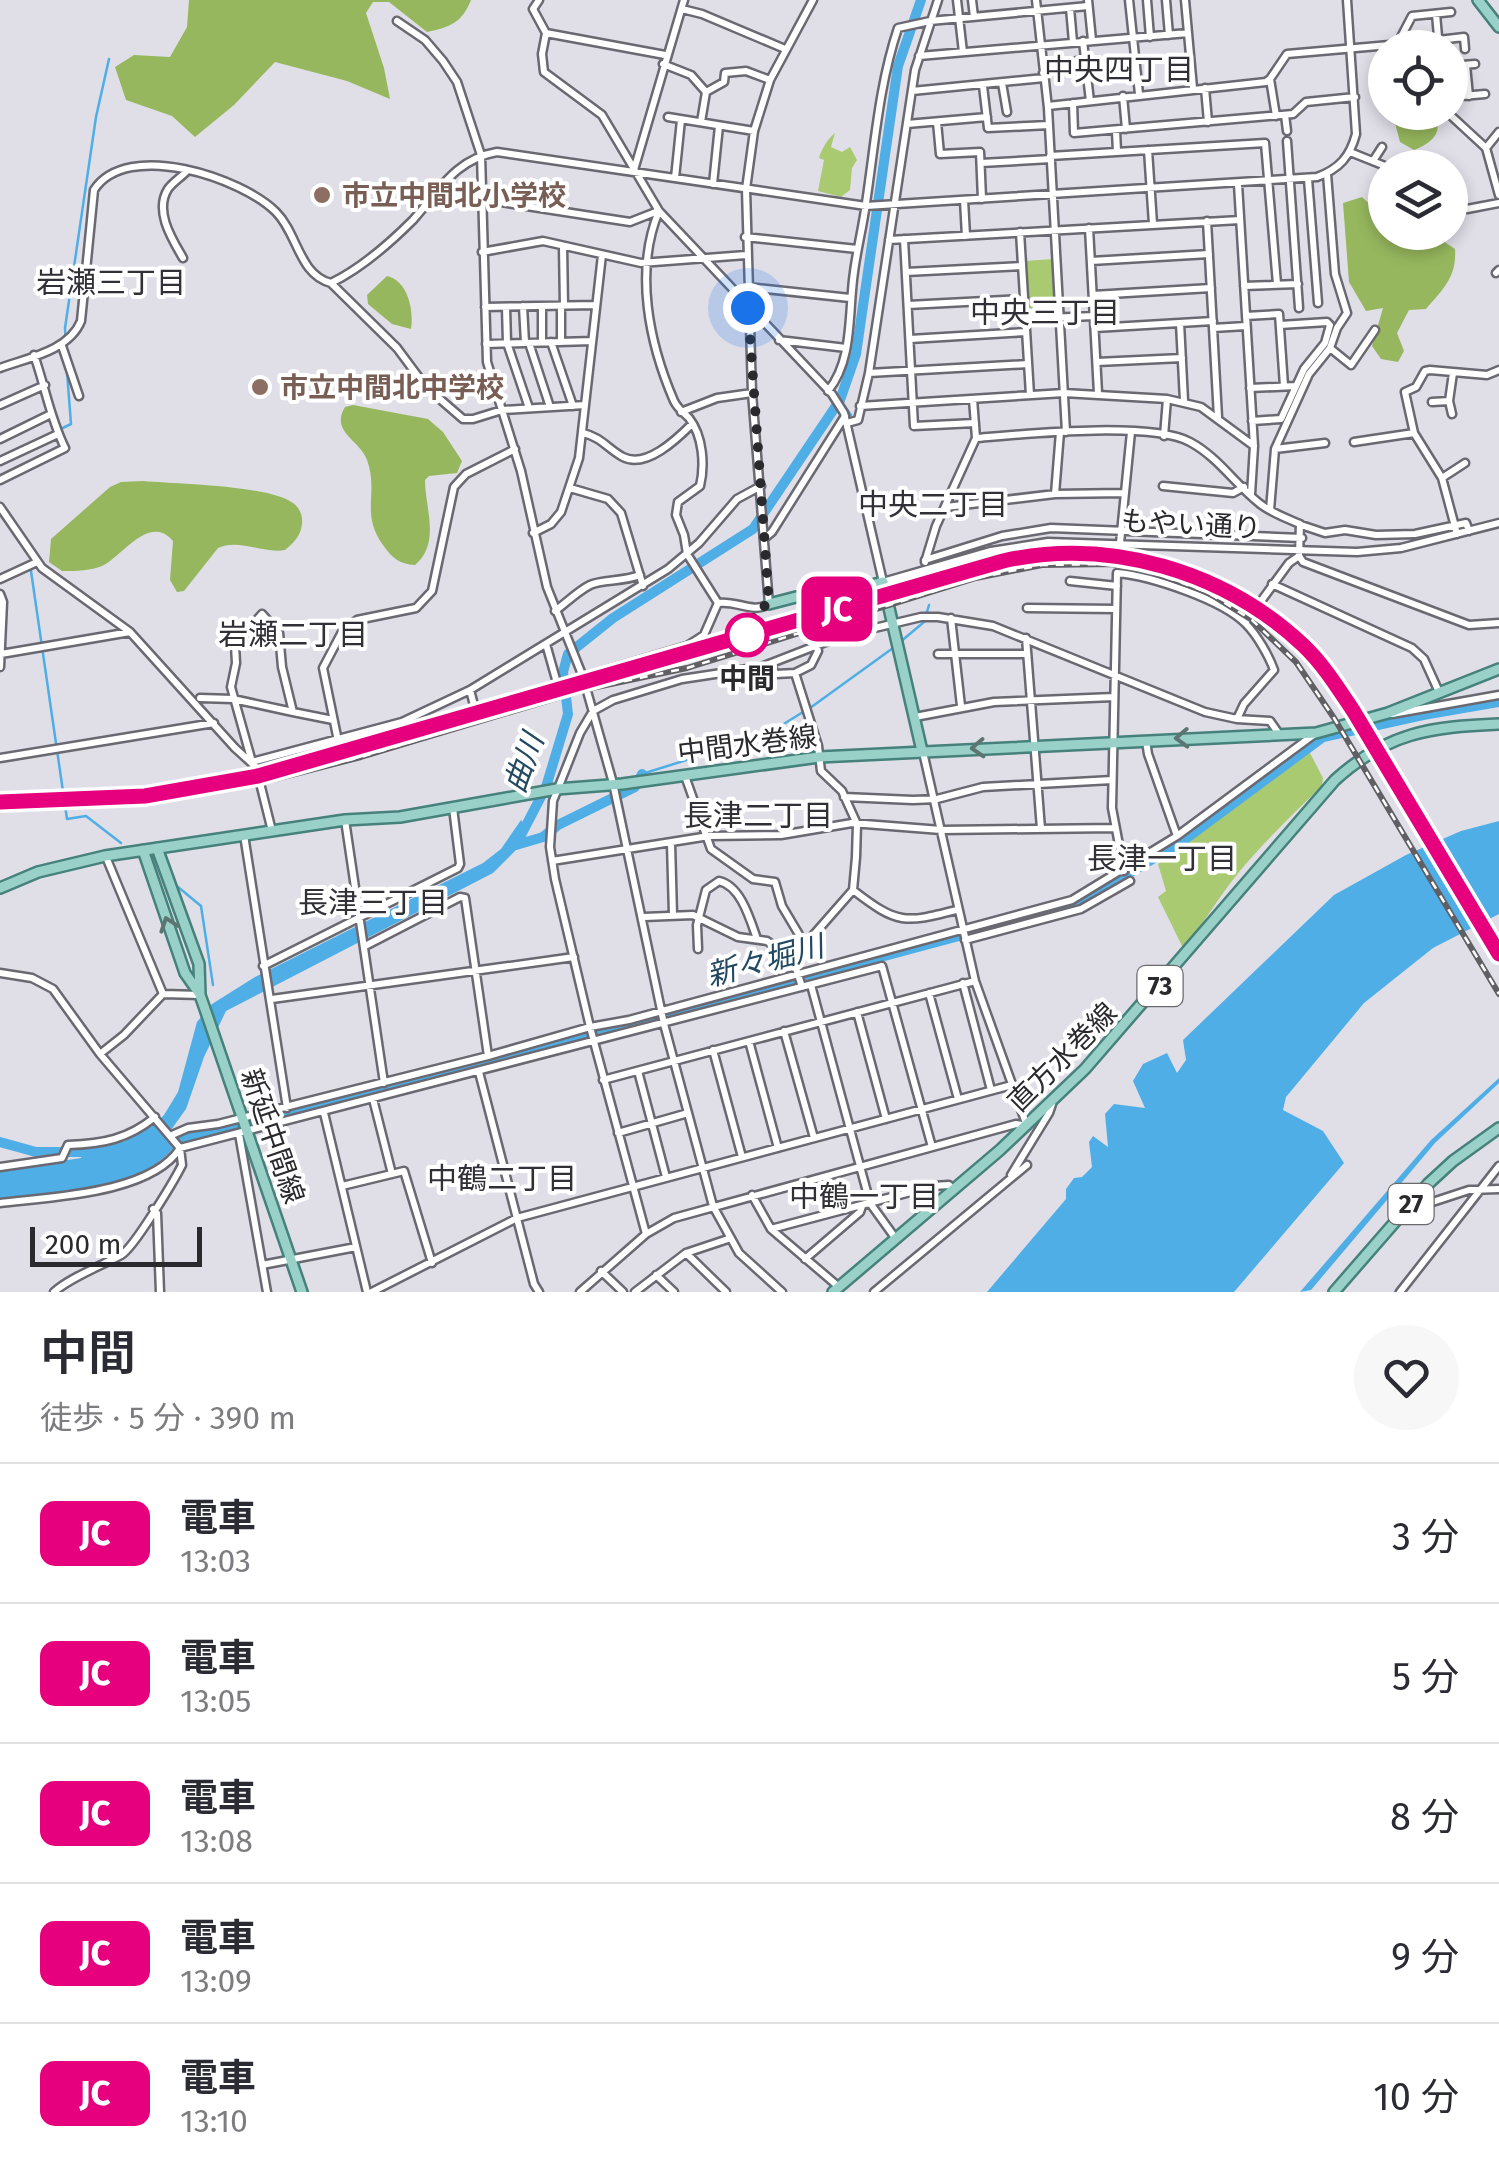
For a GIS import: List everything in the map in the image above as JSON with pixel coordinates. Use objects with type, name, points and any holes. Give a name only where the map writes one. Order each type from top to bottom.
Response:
[{"type":"main road","points":[[1478,0],[1499,28]]},
{"type":"main road","points":[[769,604],[796,597],[828,597],[883,582],[922,751]]},
{"type":"main road","name":"中間水巻線","points":[[0,888],[48,869],[143,850],[452,808],[554,789],[818,756],[1316,733],[1388,714],[1499,669]]},
{"type":"main road","name":"直方水巻線","points":[[836,1290],[1052,1102],[1124,1028],[1249,879],[1354,763],[1386,743],[1414,732],[1499,724]]},
{"type":"main road","name":"新延中間線","points":[[158,848],[199,964],[200,995]]},
{"type":"main road","name":"新延中間線","points":[[143,850],[185,973],[200,995],[302,1292]]},
{"type":"main road","name":"27","points":[[1334,1292],[1423,1190],[1453,1161],[1499,1128]]},
{"type":"street","points":[[539,0],[533,9],[546,34],[544,72],[602,115],[659,211],[830,393],[845,417],[883,582]]},
{"type":"street","points":[[633,172],[684,0]]},
{"type":"street","points":[[718,603],[756,610],[769,604],[752,393],[746,189],[754,131],[770,80],[813,0]]},
{"type":"street","points":[[845,417],[858,420],[870,372],[912,91],[938,0]]},
{"type":"street","points":[[958,0],[963,52]]},
{"type":"street","points":[[972,0],[974,18]]},
{"type":"street","points":[[1036,0],[1048,106],[1064,393],[1055,494]]},
{"type":"street","points":[[1130,0],[1138,94]]},
{"type":"street","points":[[1146,0],[1150,36]]},
{"type":"street","points":[[1166,0],[1170,34]]},
{"type":"street","points":[[1184,0],[1193,89]]},
{"type":"street","points":[[331,283],[391,240],[446,178],[481,154],[516,154],[868,206],[1267,182],[1326,174],[1340,166],[1356,134],[1346,0]]},
{"type":"street","points":[[830,393],[841,372],[846,348],[884,70],[898,28],[1088,3],[1084,59],[1090,101]]},
{"type":"street","points":[[1070,8],[1073,42]]},
{"type":"street","points":[[682,9],[785,49]]},
{"type":"street","points":[[1404,30],[1412,16],[1451,12]]},
{"type":"street","points":[[1436,14],[1437,30]]},
{"type":"street","points":[[397,21],[425,40],[444,60],[456,82],[481,154],[487,362],[522,471],[532,533],[613,782],[630,848],[662,1018],[713,1206],[739,1254],[781,1292]]},
{"type":"street","points":[[919,56],[1188,32]]},
{"type":"street","points":[[546,34],[664,60],[691,74],[706,92],[701,122]]},
{"type":"street","points":[[1048,106],[1266,82],[1287,54],[1368,47]]},
{"type":"street","points":[[912,91],[1044,76],[1084,59]]},
{"type":"street","points":[[1468,64],[1470,96],[1485,94]]},
{"type":"street","points":[[706,92],[724,82],[725,73],[746,70],[770,80]]},
{"type":"street","points":[[1270,79],[1276,116]]},
{"type":"street","points":[[1002,83],[1007,112]]},
{"type":"street","points":[[982,85],[988,128],[1049,126]]},
{"type":"street","points":[[1205,88],[1208,122]]},
{"type":"street","points":[[1122,96],[1126,129]]},
{"type":"street","points":[[1073,103],[1074,134],[1286,115],[1306,102],[1355,97]]},
{"type":"street","points":[[1286,115],[1287,131]]},
{"type":"street","points":[[907,124],[987,117]]},
{"type":"street","points":[[668,118],[754,131]]},
{"type":"street","points":[[676,178],[681,119]]},
{"type":"street","points":[[937,122],[940,154],[980,152],[982,199]]},
{"type":"street","points":[[713,184],[719,125]]},
{"type":"street","points":[[1116,130],[1117,152]]},
{"type":"street","points":[[1467,130],[1486,148],[1499,199],[1468,209]]},
{"type":"street","points":[[1486,148],[1499,132]]},
{"type":"street","points":[[1287,141],[1299,308]]},
{"type":"street","points":[[981,163],[1265,143],[1276,284]]},
{"type":"street","points":[[1148,150],[1153,224]]},
{"type":"street","points":[[1350,152],[1368,159]]},
{"type":"street","points":[[0,368],[62,345],[76,333],[81,322],[96,186],[126,166],[161,163],[234,186],[274,209],[285,222],[311,273],[331,283],[397,348],[426,387],[459,416],[473,420],[502,410],[585,405]]},
{"type":"street","points":[[183,258],[168,232],[165,200],[166,190],[187,172]]},
{"type":"street","points":[[1270,510],[1274,449],[1309,374],[1330,348],[1347,313],[1335,274],[1326,174]]},
{"type":"street","points":[[1308,178],[1318,303]]},
{"type":"street","points":[[1238,184],[1254,446],[1250,495]]},
{"type":"street","points":[[481,199],[630,222],[659,211]]},
{"type":"street","points":[[964,200],[966,236]]},
{"type":"street","points":[[659,211],[648,264],[650,333],[681,412],[692,424],[701,447],[703,472],[697,490],[682,499],[675,510],[689,558],[718,603]]},
{"type":"street","points":[[888,240],[1240,220]]},
{"type":"street","points":[[1208,221],[1218,418]]},
{"type":"street","points":[[1089,228],[1098,392]]},
{"type":"street","points":[[1020,232],[1030,395]]},
{"type":"street","points":[[745,237],[857,249]]},
{"type":"street","points":[[904,239],[914,426],[974,424]]},
{"type":"street","points":[[482,252],[542,240],[648,264],[746,255]]},
{"type":"street","points":[[561,342],[563,246]]},
{"type":"street","points":[[1091,261],[1209,254]]},
{"type":"street","points":[[532,533],[556,519],[570,488],[582,433],[602,255]]},
{"type":"street","points":[[906,272],[1022,266]]},
{"type":"street","points":[[1244,286],[1298,284]]},
{"type":"street","points":[[748,287],[850,298]]},
{"type":"street","points":[[1093,295],[1211,288]]},
{"type":"street","points":[[908,306],[1024,299]]},
{"type":"street","points":[[486,307],[596,305]]},
{"type":"street","points":[[523,306],[527,343],[550,407]]},
{"type":"street","points":[[542,306],[546,342],[573,406]]},
{"type":"street","points":[[506,307],[507,343],[529,408]]},
{"type":"street","points":[[1246,316],[1279,314],[1284,386]]},
{"type":"street","points":[[1026,319],[1094,316]]},
{"type":"street","points":[[1094,328],[1180,323],[1246,326]]},
{"type":"street","points":[[1180,323],[1184,401]]},
{"type":"street","points":[[1252,420],[1281,419],[1304,369],[1326,342],[1330,325],[1280,325]]},
{"type":"street","points":[[1330,348],[1352,365],[1375,330]]},
{"type":"street","points":[[910,339],[1026,332]]},
{"type":"street","points":[[486,344],[592,340]]},
{"type":"street","points":[[779,340],[846,348]]},
{"type":"street","points":[[62,345],[79,396]]},
{"type":"street","points":[[0,480],[65,448],[34,355]]},
{"type":"street","points":[[1096,362],[1182,358]]},
{"type":"street","points":[[870,372],[1028,364]]},
{"type":"street","points":[[1457,534],[1442,478],[1414,433],[1405,392],[1416,388],[1426,371],[1487,375],[1499,370]]},
{"type":"street","points":[[1452,373],[1452,414]]},
{"type":"street","points":[[0,405],[45,385]]},
{"type":"street","points":[[1250,388],[1296,386]]},
{"type":"street","points":[[860,406],[1098,392],[1167,399],[1184,401],[1218,418],[1254,446]]},
{"type":"street","points":[[681,412],[717,398],[752,393]]},
{"type":"street","points":[[924,570],[976,438],[973,399]]},
{"type":"street","points":[[1164,436],[1167,399]]},
{"type":"street","points":[[1432,402],[1449,402]]},
{"type":"street","points":[[0,439],[51,414]]},
{"type":"street","points":[[764,537],[772,532],[845,417]]},
{"type":"street","points":[[582,433],[596,436],[625,458],[635,460],[656,453],[692,424]]},
{"type":"street","points":[[976,438],[1063,432],[1164,436],[1190,442],[1270,510],[1326,533],[1345,530],[1376,535],[1415,534],[1466,523],[1469,531]]},
{"type":"street","points":[[1120,543],[1130,432]]},
{"type":"street","points":[[1354,442],[1414,433]]},
{"type":"street","points":[[0,461],[58,434]]},
{"type":"street","points":[[1274,449],[1325,444]]},
{"type":"street","points":[[338,741],[323,668],[342,632],[357,620],[416,608],[432,591],[454,487],[466,474],[515,449]]},
{"type":"street","points":[[1442,478],[1466,463]]},
{"type":"street","points":[[252,762],[402,722],[470,690],[689,558],[737,499],[761,486]]},
{"type":"street","points":[[1163,486],[1233,493],[1244,487]]},
{"type":"street","points":[[570,488],[608,499],[621,512],[643,586]]},
{"type":"street","points":[[946,507],[1055,494],[1124,493]]},
{"type":"street","points":[[0,507],[37,562],[130,632],[252,762]]},
{"type":"street","name":"もやい通り","points":[[883,582],[1021,545],[1066,541],[1300,554],[1374,551],[1499,523]]},
{"type":"street","points":[[1300,524],[1300,554],[1304,562],[1469,626],[1499,623]]},
{"type":"street","points":[[925,560],[1042,528],[1302,538]]},
{"type":"street","points":[[1208,547],[1209,536]]},
{"type":"street","points":[[1245,622],[1288,563],[1300,554]]},
{"type":"street","points":[[0,579],[37,562]]},
{"type":"street","points":[[1124,871],[1115,828],[1112,780],[1117,572],[1193,593],[1245,622],[1274,670],[1244,704],[1237,719]]},
{"type":"street","points":[[555,611],[588,586],[604,581],[618,583],[640,575]]},
{"type":"street","points":[[1070,581],[1117,586]]},
{"type":"street","points":[[1272,584],[1412,648],[1428,666],[1438,692]]},
{"type":"street","points":[[0,594],[0,667]]},
{"type":"street","points":[[470,690],[474,709],[695,642],[704,635],[718,603]]},
{"type":"street","points":[[1026,608],[1116,609]]},
{"type":"street","points":[[272,831],[231,686],[236,670],[236,645],[262,614],[279,632],[282,668],[293,712]]},
{"type":"street","points":[[646,1234],[593,1041],[552,862],[550,824],[554,789],[593,711],[613,700],[682,679],[769,665],[816,644],[894,623],[921,617],[951,618],[977,621],[1026,638],[1205,712],[1270,721],[1279,734]]},
{"type":"street","points":[[951,618],[961,706]]},
{"type":"street","points":[[0,654],[130,632]]},
{"type":"street","points":[[1026,638],[1041,829]]},
{"type":"street","points":[[546,644],[558,683]]},
{"type":"street","points":[[769,665],[776,674],[795,673],[811,664],[818,651],[816,644]]},
{"type":"street","points":[[938,654],[1026,654]]},
{"type":"street","points":[[644,917],[693,915],[738,937],[767,940],[791,954],[853,890],[857,824],[844,797],[821,772],[805,698],[795,673]]},
{"type":"street","points":[[1388,714],[1499,695]]},
{"type":"street","points":[[915,718],[961,706],[1114,697]]},
{"type":"street","points":[[200,698],[233,699],[333,720]]},
{"type":"street","points":[[0,758],[214,723]]},
{"type":"street","points":[[964,935],[1072,900],[1124,871],[1316,733]]},
{"type":"street","points":[[1146,740],[1177,836]]},
{"type":"street","points":[[580,1292],[646,1234],[674,1218],[1016,1124],[1027,1126],[975,981],[922,751]]},
{"type":"street","points":[[685,774],[712,849],[757,881],[774,882],[782,906],[804,944]]},
{"type":"street","points":[[844,797],[913,800],[983,787],[1112,780]]},
{"type":"street","points":[[264,968],[458,868],[452,808]]},
{"type":"street","points":[[346,820],[384,1083]]},
{"type":"street","points":[[552,862],[671,842],[781,835],[832,825],[941,830],[1115,828]]},
{"type":"street","points":[[244,835],[287,1108]]},
{"type":"street","points":[[671,842],[673,915]]},
{"type":"street","points":[[106,856],[164,994]]},
{"type":"street","points":[[698,949],[699,919],[706,890],[723,881],[738,892],[757,939]]},
{"type":"street","points":[[175,1140],[188,1128],[243,1126],[287,1108],[590,1028],[662,1018],[802,981],[833,962],[1081,908],[1130,881]]},
{"type":"street","points":[[853,890],[907,921],[957,910]]},
{"type":"street","points":[[364,944],[463,897],[488,1056]]},
{"type":"street","points":[[791,954],[821,1022],[860,1166],[866,1204],[896,1240]]},
{"type":"street","points":[[270,996],[574,957]]},
{"type":"street","points":[[175,1140],[324,1113],[802,981],[882,966],[932,1147]]},
{"type":"street","points":[[0,972],[47,984],[100,1054],[175,1140],[182,1166],[124,1254],[93,1267],[54,1292]]},
{"type":"street","points":[[604,1080],[975,981]]},
{"type":"street","points":[[963,984],[991,1090]]},
{"type":"street","points":[[929,992],[958,1099]]},
{"type":"street","points":[[100,1054],[164,994],[200,995]]},
{"type":"street","points":[[857,1012],[886,1118]]},
{"type":"street","points":[[784,1031],[814,1138]]},
{"type":"street","points":[[749,1041],[778,1148]]},
{"type":"street","points":[[713,1050],[742,1157]]},
{"type":"street","points":[[638,1070],[666,1178]]},
{"type":"street","points":[[479,1072],[538,1292]]},
{"type":"street","points":[[324,1113],[370,1292],[517,1218],[1012,1084]]},
{"type":"street","points":[[373,1099],[392,1174]]},
{"type":"street","points":[[1009,1178],[1050,1113],[1052,1102]]},
{"type":"street","points":[[618,1133],[688,1113]]},
{"type":"street","points":[[0,1167],[62,1158],[68,1144],[129,1136],[156,1116]]},
{"type":"street","points":[[243,1126],[266,1292]]},
{"type":"street","points":[[0,1203],[110,1189],[147,1174],[177,1154],[175,1140]]},
{"type":"street","points":[[874,1292],[1027,1165]]},
{"type":"street","points":[[1400,1292],[1499,1166]]},
{"type":"street","points":[[342,1186],[404,1171],[432,1263]]},
{"type":"street","points":[[772,1230],[941,1184],[954,1190]]},
{"type":"street","points":[[1405,1212],[1480,1189],[1499,1189]]},
{"type":"street","points":[[1423,1190],[1433,1203]]},
{"type":"street","points":[[752,1195],[772,1230],[836,1290]]},
{"type":"street","points":[[804,1259],[866,1204]]},
{"type":"street","points":[[154,1209],[158,1214],[160,1292]]},
{"type":"street","points":[[635,1292],[686,1254],[728,1239]]},
{"type":"street","points":[[262,1265],[356,1247]]},
{"type":"street","points":[[686,1254],[726,1292]]},
{"type":"street","points":[[602,1271],[623,1292]]},
{"type":"street","points":[[656,1274],[674,1292]]},
{"type":"green space","points":[[189,0],[471,0],[454,23],[427,32],[389,2],[373,2],[366,13],[390,99],[347,81],[275,62],[234,105],[195,137],[172,116],[126,100],[115,67],[134,55],[170,57],[187,27]]},
{"type":"green space","points":[[1397,130],[1437,130],[1426,144],[1414,150],[1400,142]]},
{"type":"green space","points":[[835,133],[831,147],[842,152],[850,147],[857,160],[852,168],[850,190],[841,197],[818,191],[824,160],[819,158]]},
{"type":"green space","points":[[1362,197],[1368,202],[1368,250],[1455,250],[1454,267],[1443,289],[1426,309],[1409,310],[1397,333],[1404,351],[1398,362],[1381,359],[1372,346],[1383,308],[1366,311],[1349,282],[1343,203]]},
{"type":"green space","points":[[1053,259],[1056,316],[1030,317],[1025,261]]},
{"type":"green space","points":[[387,276],[405,290],[411,329],[392,324],[368,304],[367,295]]},
{"type":"green space","points":[[353,405],[428,419],[443,432],[462,461],[457,473],[429,476],[425,480],[430,536],[415,565],[393,557],[376,534],[367,460],[341,423],[345,407]]},
{"type":"green space","points":[[143,481],[243,489],[281,497],[299,510],[301,528],[285,550],[234,545],[218,548],[184,591],[177,592],[170,580],[173,541],[164,534],[146,534],[94,568],[62,571],[49,562],[51,539],[110,487]]},
{"type":"green space","points":[[1309,751],[1323,778],[1322,786],[1239,872],[1183,948],[1158,897],[1166,891],[1158,864],[1228,807]]},
{"type":"water","points":[[521,820],[528,829],[524,835],[528,838],[493,873],[226,1011],[186,1109],[166,1137],[174,1147],[159,1161],[118,1181],[94,1187],[0,1200],[0,1170],[81,1158],[84,1148],[125,1141],[154,1125],[178,1092],[197,1022],[212,1004],[255,977],[483,863],[501,849]]},
{"type":"water","points":[[1499,821],[1499,914],[1433,948],[1364,1003],[1286,1097],[1283,1110],[1323,1131],[1344,1163],[1234,1292],[987,1292],[1066,1199],[1066,1189],[1074,1178],[1082,1177],[1092,1167],[1089,1142],[1093,1136],[1108,1147],[1105,1114],[1114,1104],[1145,1108],[1133,1081],[1143,1064],[1167,1053],[1177,1073],[1186,1060],[1183,1040],[1334,895],[1406,855],[1461,831]]},
{"type":"water","points":[[1499,1078],[1499,1083],[1435,1143],[1311,1290],[1300,1292],[1431,1140]]},
{"type":"waterway","name":"曲川","points":[[520,837],[546,787],[568,714],[563,672],[568,654],[613,618],[753,529],[840,400],[856,354],[898,66],[921,0]]},
{"type":"waterway","points":[[66,349],[65,328],[96,117],[109,59]]},
{"type":"waterway","points":[[44,437],[71,424],[67,372]]},
{"type":"waterway","points":[[840,400],[851,415]]},
{"type":"waterway","points":[[31,571],[67,819],[86,816],[121,843]]},
{"type":"waterway","points":[[899,643],[924,622],[929,605]]},
{"type":"waterway","points":[[810,708],[893,648]]},
{"type":"waterway","name":"新々堀川","points":[[167,1145],[188,1136],[426,1079],[1078,904],[1184,840],[1323,737],[1499,702]]},
{"type":"waterway","points":[[642,774],[766,735],[803,712]]},
{"type":"waterway","points":[[516,845],[543,837],[558,825],[635,787],[642,774]]},
{"type":"waterway","points":[[178,887],[201,906],[213,985]]},
{"type":"waterway","name":"新々堀川","points":[[0,1142],[36,1152],[96,1152]]},
{"type":"waterway","points":[[1395,1292],[1467,1202]]},
{"type":"railway","points":[[0,809],[140,803],[260,783],[587,689],[687,668],[976,578],[1042,565],[1111,564],[1146,570],[1207,592],[1252,620],[1296,662],[1334,718],[1499,994]]},
{"type":"railway","points":[[1269,618],[1305,647],[1336,683],[1499,954]]},
{"type":"train","name":"JC","points":[[0,802],[145,796],[258,776],[1003,561],[1052,552],[1086,552],[1157,564],[1204,580],[1258,610],[1305,647],[1336,683],[1499,954]]},
{"type":"place","name":"市立中間北小学校","points":[[322,195]]},
{"type":"place","name":"市立中間北中学校","points":[[260,387]]},
{"type":"place","name":"中間","points":[[747,635]]},
{"type":"district","name":"中央四丁目","points":[[1119,70]]},
{"type":"district","name":"岩瀬三丁目","points":[[111,283]]},
{"type":"district","name":"中央三丁目","points":[[1045,313]]},
{"type":"district","name":"中央二丁目","points":[[933,505]]},
{"type":"district","name":"岩瀬二丁目","points":[[293,635]]},
{"type":"district","name":"長津二丁目","points":[[758,816]]},
{"type":"district","name":"長津一丁目","points":[[1162,859]]},
{"type":"district","name":"長津三丁目","points":[[373,903]]},
{"type":"district","name":"中鶴二丁目","points":[[502,1179]]},
{"type":"district","name":"中鶴一丁目","points":[[864,1197]]},
{"type":"route","points":[[747,635],[756,610],[769,604],[748,308]]}]
